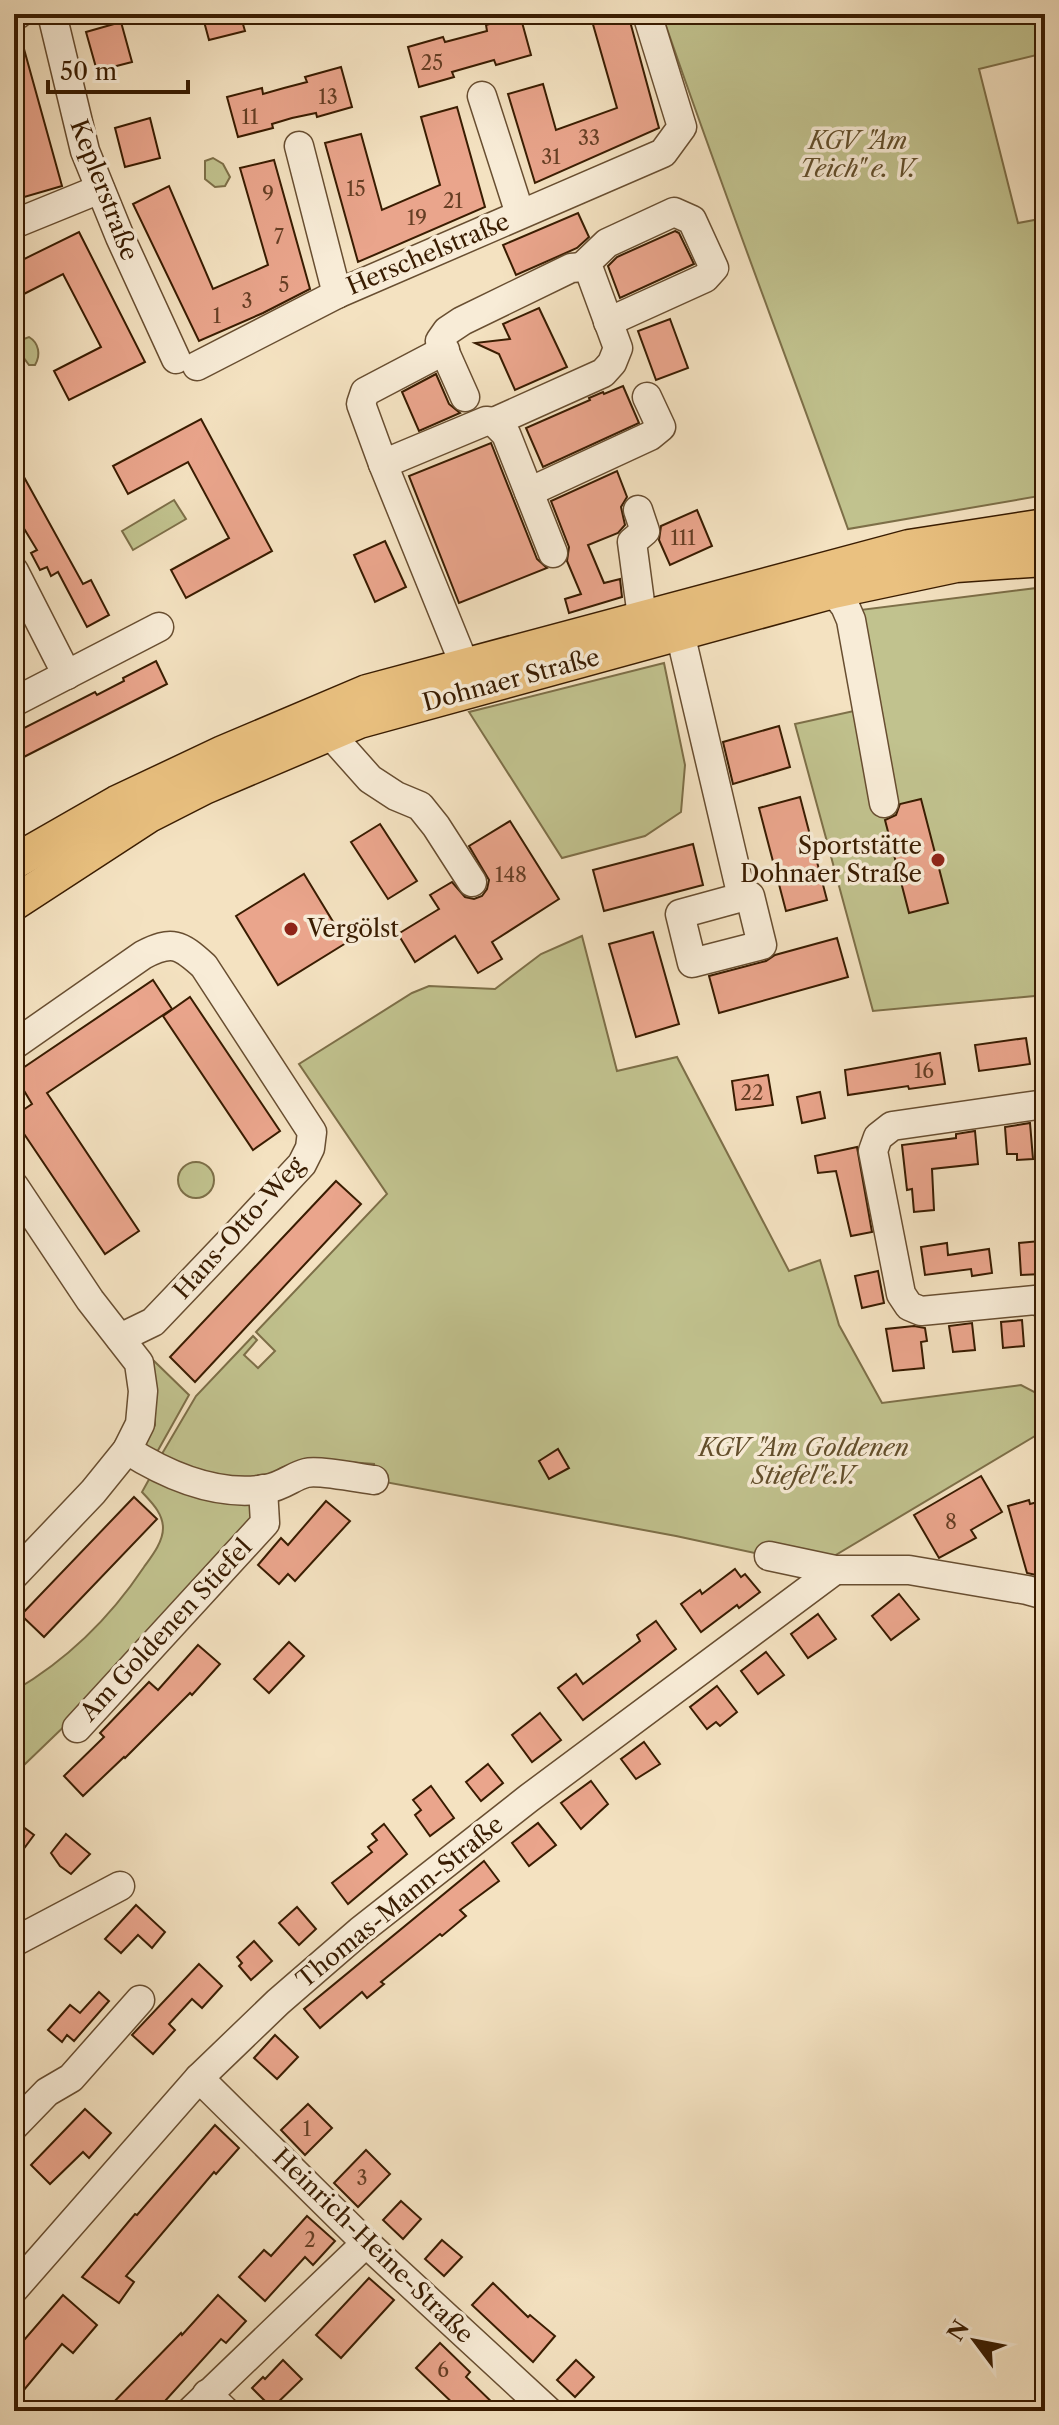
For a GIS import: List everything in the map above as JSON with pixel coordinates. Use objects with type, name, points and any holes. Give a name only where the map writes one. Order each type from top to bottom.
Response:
[{"type":"main road","name":"Dohnaer Straße","points":[[14,862],[117,803],[223,753],[367,692],[909,547],[1045,526]]},
{"type":"main road","name":"Dohnaer Straße","points":[[14,903],[149,815],[204,787],[359,721],[833,591],[956,565],[1045,559]]},
{"type":"street","name":"Keplerstraße","points":[[52,14],[85,151],[100,189],[186,363]]},
{"type":"street","name":"Herschelstraße","points":[[186,363],[663,153],[682,127],[647,14]]},
{"type":"street","name":"Herschelstraße","points":[[482,96],[520,214]]},
{"type":"street","name":"Herschelstraße","points":[[299,146],[337,294]]},
{"type":"street","points":[[14,224],[100,189]]},
{"type":"street","points":[[582,267],[607,243],[674,212],[692,220],[714,268],[705,278],[608,322]]},
{"type":"street","points":[[383,464],[486,421],[494,422],[603,373],[612,363],[618,348],[590,272],[582,267],[571,268],[447,331],[440,341],[465,397]]},
{"type":"street","points":[[445,350],[365,392],[361,404],[465,666]]},
{"type":"street","points":[[529,492],[650,436],[661,427],[647,397]]},
{"type":"street","points":[[494,422],[506,434],[553,553]]},
{"type":"street","points":[[638,510],[645,531],[632,542],[645,618]]},
{"type":"street","points":[[14,571],[67,675]]},
{"type":"street","points":[[833,591],[851,620],[884,803]]},
{"type":"street","points":[[14,702],[159,627]]},
{"type":"street","points":[[680,633],[742,897]]},
{"type":"street","points":[[330,734],[370,779],[396,796],[420,806],[472,882]]},
{"type":"street","name":"Hans-Otto-Weg","points":[[14,1045],[143,955],[163,945],[178,947],[204,966],[312,1132],[310,1148],[302,1164],[153,1322],[120,1338]]},
{"type":"street","points":[[1045,1104],[892,1126],[878,1137],[873,1151],[901,1294],[909,1306],[921,1311],[1035,1300],[1045,1304]]},
{"type":"street","points":[[14,1186],[90,1300],[139,1363],[143,1391],[140,1424],[127,1450],[93,1492],[14,1575]]},
{"type":"street","points":[[127,1450],[184,1481],[226,1488],[264,1503],[287,1484],[307,1473],[374,1480]]},
{"type":"street","name":"Am Goldenen Stiefel","points":[[77,1728],[265,1523],[264,1503]]},
{"type":"street","points":[[769,1556],[835,1570],[909,1570],[1045,1595]]},
{"type":"street","name":"Thomas-Mann-Straße","points":[[14,2289],[199,2078],[278,2002],[372,1921],[529,1798],[835,1570]]},
{"type":"street","points":[[14,1942],[120,1886]]},
{"type":"street","points":[[14,2126],[47,2092],[71,2078],[140,2000]]},
{"type":"street","name":"Heinrich-Heine-Straße","points":[[199,2078],[366,2243],[548,2411]]},
{"type":"street","points":[[208,2405],[366,2243]]},
{"type":"green space","name":"KGV \"Am Teich\" e. V.","points":[[662,14],[1045,14],[1045,53],[979,69],[1018,223],[1045,218],[1045,495],[848,529]]},
{"type":"green space","points":[[213,158],[223,164],[230,177],[225,186],[215,187],[205,179],[205,161]]},
{"type":"green space","points":[[29,337],[38,350],[35,365],[29,365],[18,350],[21,340]]},
{"type":"green space","points":[[174,500],[186,519],[133,550],[122,531]]},
{"type":"green space","name":"Sportstätte Dohnaer Straße","points":[[1045,587],[1045,995],[873,1011],[795,724],[854,711],[836,613]]},
{"type":"green space","points":[[664,663],[685,765],[681,812],[645,836],[562,858],[469,712]]},
{"type":"green space","name":"KGV \"Am Goldenen Stiefel\"e.V.","points":[[582,936],[617,1071],[677,1057],[789,1271],[820,1260],[839,1325],[882,1403],[1021,1385],[1044,1397],[1045,1430],[824,1562],[769,1556],[374,1480],[374,1464],[307,1459],[281,1468],[256,1482],[156,1464],[196,1396],[253,1336],[257,1340],[244,1355],[258,1368],[275,1351],[256,1332],[387,1194],[299,1064],[412,993],[429,986],[495,989],[541,954]]},
{"type":"green space","points":[[196,1162],[209,1167],[214,1180],[209,1193],[196,1198],[183,1193],[178,1180],[183,1167]]},
{"type":"green space","points":[[152,1359],[189,1395],[152,1461],[140,1453],[155,1425]]},
{"type":"green space","points":[[152,1474],[248,1496],[262,1519],[102,1690],[22,1767],[14,1762],[14,1691],[52,1666],[86,1636],[117,1604],[154,1554],[163,1528],[161,1517],[142,1492]]},
{"type":"building","points":[[202,14],[240,14],[245,31],[209,40]]},
{"type":"building","points":[[590,14],[628,14],[659,128],[535,183],[508,94],[543,84],[556,130],[617,108]]},
{"type":"building","points":[[520,15],[531,55],[496,65],[494,60],[452,72],[454,77],[419,87],[408,47],[443,37],[445,42],[487,31],[486,25]]},
{"type":"building","points":[[121,22],[132,62],[97,71],[86,32]]},
{"type":"building","points":[[19,31],[62,186],[14,200],[14,167],[23,164],[14,132],[14,32]]},
{"type":"building","points":[[341,67],[352,107],[317,117],[316,113],[292,118],[272,124],[273,128],[238,137],[227,97],[262,88],[263,94],[307,82],[305,77]]},
{"type":"building","points":[[457,107],[485,207],[358,262],[325,143],[361,134],[382,210],[440,185],[421,117]]},
{"type":"building","points":[[150,118],[160,158],[125,167],[115,128]]},
{"type":"building","points":[[274,160],[310,289],[199,341],[133,204],[169,186],[213,289],[268,265],[240,168]]},
{"type":"building","points":[[578,213],[589,237],[577,248],[516,275],[503,245]]},
{"type":"building","points":[[675,231],[679,233],[694,264],[620,298],[608,266],[617,257]]},
{"type":"building","points":[[79,232],[145,362],[69,400],[54,371],[101,347],[63,274],[14,299],[14,264]]},
{"type":"building","points":[[539,308],[567,367],[515,390],[499,354],[475,343],[510,339],[503,324]]},
{"type":"building","points":[[670,319],[688,368],[656,380],[638,331]]},
{"type":"building","points":[[436,374],[449,404],[460,413],[419,431],[402,392]]},
{"type":"building","points":[[623,386],[639,423],[543,467],[526,428],[589,398]]},
{"type":"building","points":[[201,419],[272,551],[186,598],[171,570],[229,538],[188,462],[128,494],[113,466]]},
{"type":"building","points":[[491,443],[537,559],[547,568],[459,603],[409,476]]},
{"type":"building","points":[[14,459],[83,584],[91,580],[109,615],[87,627],[58,572],[51,576],[47,567],[40,570],[31,553],[37,550],[14,512]]},
{"type":"building","points":[[617,471],[627,497],[621,507],[625,525],[618,533],[588,545],[604,583],[620,579],[622,597],[569,613],[565,599],[581,594],[567,561],[569,547],[551,501]]},
{"type":"building","points":[[697,510],[712,546],[670,565],[659,540],[661,526]]},
{"type":"building","points":[[385,541],[406,587],[375,602],[354,555]]},
{"type":"building","points":[[156,661],[167,684],[14,762],[14,733],[95,692],[97,695]]},
{"type":"building","points":[[779,726],[790,767],[733,784],[723,742]]},
{"type":"building","points":[[800,797],[827,900],[786,911],[759,808]]},
{"type":"building","points":[[921,799],[948,903],[909,913],[885,820],[896,815],[900,804]]},
{"type":"building","points":[[510,821],[559,899],[492,942],[502,959],[478,973],[455,936],[415,962],[398,934],[439,909],[430,895],[452,882],[465,897],[474,899],[482,896],[489,880],[469,846]]},
{"type":"building","points":[[380,824],[417,881],[388,899],[351,842]]},
{"type":"building","points":[[693,844],[703,885],[604,911],[593,870]]},
{"type":"building","name":"Vergölst","points":[[304,874],[346,943],[278,985],[236,916]]},
{"type":"building","points":[[653,932],[679,1024],[636,1037],[609,944]]},
{"type":"building","points":[[837,938],[848,977],[719,1013],[709,976]]},
{"type":"building","points":[[153,980],[172,1009],[47,1093],[139,1231],[105,1254],[14,1119],[32,1104],[14,1074]]},
{"type":"building","points":[[190,997],[280,1131],[253,1150],[163,1016]]},
{"type":"building","points":[[1026,1038],[1030,1064],[979,1071],[975,1045]]},
{"type":"building","points":[[940,1053],[945,1084],[848,1095],[845,1070]]},
{"type":"building","points":[[768,1075],[773,1105],[736,1110],[732,1081]]},
{"type":"building","points":[[820,1092],[825,1118],[802,1123],[797,1097]]},
{"type":"building","points":[[1030,1123],[1033,1159],[1017,1160],[1017,1154],[1007,1154],[1005,1127]]},
{"type":"building","points":[[975,1131],[978,1164],[932,1169],[934,1210],[914,1212],[912,1189],[907,1190],[902,1145],[956,1138],[956,1134]]},
{"type":"building","points":[[857,1147],[872,1232],[851,1236],[836,1171],[818,1173],[815,1156]]},
{"type":"building","points":[[336,1181],[361,1204],[195,1382],[170,1357]]},
{"type":"building","points":[[1040,1241],[1042,1274],[1021,1275],[1019,1243]]},
{"type":"building","points":[[947,1243],[948,1255],[989,1249],[992,1273],[972,1276],[971,1269],[925,1275],[921,1247]]},
{"type":"building","points":[[878,1271],[884,1303],[862,1308],[855,1276]]},
{"type":"building","points":[[1022,1320],[1024,1346],[1003,1348],[1001,1322]]},
{"type":"building","points":[[972,1323],[975,1350],[953,1352],[949,1326]]},
{"type":"building","points":[[925,1328],[927,1341],[921,1342],[924,1368],[893,1371],[886,1329]]},
{"type":"building","points":[[558,1449],[569,1468],[549,1479],[539,1461]]},
{"type":"building","points":[[981,1476],[1002,1512],[971,1530],[976,1538],[939,1558],[914,1515]]},
{"type":"building","points":[[134,1497],[157,1519],[44,1637],[21,1615]]},
{"type":"building","points":[[1029,1500],[1030,1504],[1045,1500],[1045,1577],[1027,1573],[1008,1506]]},
{"type":"building","points":[[326,1501],[350,1521],[295,1581],[288,1574],[279,1584],[258,1565],[281,1538],[288,1545]]},
{"type":"building","points":[[735,1569],[741,1577],[745,1574],[760,1592],[701,1632],[681,1604],[700,1590],[702,1594]]},
{"type":"building","points":[[899,1594],[919,1619],[891,1640],[872,1616]]},
{"type":"building","points":[[818,1614],[836,1639],[808,1658],[791,1634]]},
{"type":"building","points":[[656,1621],[676,1649],[583,1720],[558,1688],[576,1674],[583,1684],[640,1641],[637,1635]]},
{"type":"building","points":[[289,1642],[304,1656],[269,1693],[254,1679]]},
{"type":"building","points":[[198,1645],[220,1664],[192,1695],[190,1693],[83,1796],[64,1776],[104,1737],[100,1733],[149,1682],[158,1690]]},
{"type":"building","points":[[766,1652],[784,1675],[758,1694],[741,1671]]},
{"type":"building","points":[[717,1686],[737,1712],[720,1726],[716,1722],[707,1729],[690,1707]]},
{"type":"building","points":[[540,1713],[561,1740],[532,1762],[512,1735]]},
{"type":"building","points":[[644,1742],[660,1764],[636,1779],[621,1759]]},
{"type":"building","points":[[488,1764],[503,1783],[481,1801],[466,1782]]},
{"type":"building","points":[[591,1781],[608,1804],[581,1829],[561,1803]]},
{"type":"building","points":[[431,1786],[454,1818],[430,1836],[415,1815],[421,1810],[413,1800]]},
{"type":"building","points":[[14,1820],[34,1835],[14,1862]]},
{"type":"building","points":[[538,1823],[556,1845],[529,1866],[512,1843]]},
{"type":"building","points":[[384,1824],[407,1854],[348,1904],[332,1883],[372,1852],[368,1847],[377,1840],[372,1834]]},
{"type":"building","points":[[66,1834],[90,1854],[71,1874],[60,1866],[51,1853]]},
{"type":"building","points":[[484,1861],[499,1881],[460,1910],[466,1916],[381,1982],[384,1984],[367,1998],[362,1992],[320,2028],[304,2009]]},
{"type":"building","points":[[136,1905],[165,1932],[152,1948],[138,1935],[121,1953],[105,1939]]},
{"type":"building","points":[[297,1907],[316,1929],[299,1945],[279,1923]]},
{"type":"building","points":[[254,1941],[272,1961],[251,1980],[239,1966],[242,1963],[237,1957]]},
{"type":"building","points":[[199,1964],[222,1986],[202,2008],[192,1999],[169,2024],[175,2030],[153,2054],[132,2035]]},
{"type":"building","points":[[99,1992],[109,2001],[74,2041],[67,2035],[62,2042],[48,2030],[70,2005],[80,2013]]},
{"type":"building","points":[[275,2035],[298,2057],[277,2079],[254,2058]]},
{"type":"building","points":[[308,2104],[332,2128],[305,2155],[281,2130]]},
{"type":"building","points":[[85,2109],[111,2133],[89,2158],[83,2152],[50,2184],[31,2165]]},
{"type":"building","points":[[215,2125],[239,2148],[216,2174],[214,2172],[126,2276],[134,2282],[119,2303],[82,2277]]},
{"type":"building","points":[[366,2150],[390,2174],[358,2207],[334,2183]]},
{"type":"building","points":[[401,2201],[421,2219],[403,2239],[383,2220]]},
{"type":"building","points":[[307,2216],[335,2241],[313,2265],[305,2257],[265,2301],[239,2277],[264,2250],[271,2256]]},
{"type":"building","points":[[442,2240],[462,2257],[444,2276],[425,2259]]},
{"type":"building","points":[[369,2278],[394,2300],[341,2358],[316,2335]]},
{"type":"building","points":[[493,2283],[528,2317],[530,2315],[555,2336],[533,2362],[472,2305]]},
{"type":"building","points":[[63,2295],[97,2325],[73,2353],[62,2344],[14,2402],[14,2347],[22,2337],[25,2339]]},
{"type":"building","points":[[218,2295],[246,2321],[226,2343],[221,2339],[156,2411],[105,2411],[182,2335]]},
{"type":"building","points":[[440,2343],[470,2372],[466,2377],[501,2411],[461,2411],[416,2368]]},
{"type":"building","points":[[283,2360],[302,2379],[272,2408],[252,2388]]},
{"type":"building","points":[[576,2360],[594,2377],[575,2397],[557,2380]]},
{"type":"place","name":"Sportstätte Dohnaer Straße","points":[[938,860]]},
{"type":"place","name":"Vergölst","points":[[291,929]]}]
